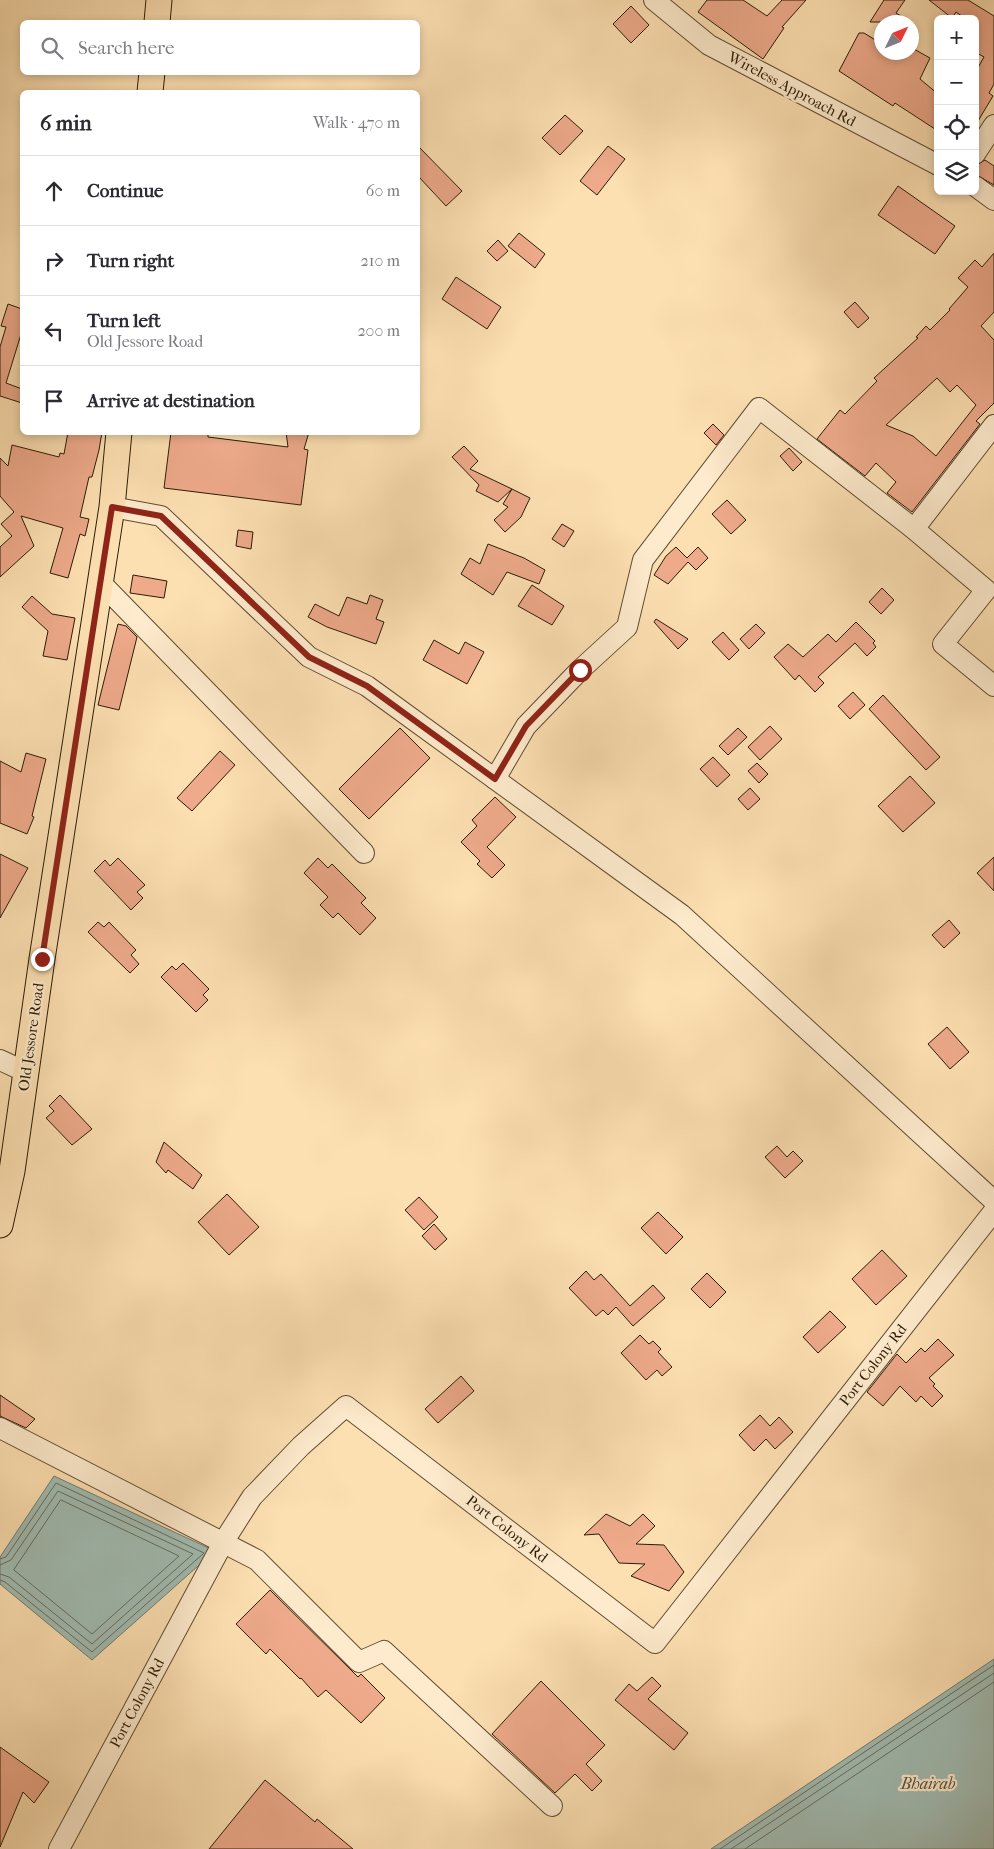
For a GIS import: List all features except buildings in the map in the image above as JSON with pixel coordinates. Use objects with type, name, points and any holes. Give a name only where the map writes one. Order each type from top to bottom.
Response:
[{"type":"main road","points":[[156,20],[159,0]]},
{"type":"main road","points":[[150,90],[152,75]]},
{"type":"main road","name":"Old Jessore Road","points":[[0,1225],[12,1171],[112,507],[119,435]]},
{"type":"street","name":"Wireless Approach Rd","points":[[654,0],[710,46],[934,163]]},
{"type":"street","points":[[978,150],[994,126]]},
{"type":"street","points":[[979,189],[994,200]]},
{"type":"street","points":[[495,779],[526,726],[580,670],[627,627],[643,560],[759,408],[914,529],[986,590],[943,644],[994,686]]},
{"type":"street","points":[[914,529],[994,426]]},
{"type":"street","points":[[112,507],[161,516],[309,657],[367,686],[682,915],[994,1201]]},
{"type":"street","points":[[100,582],[364,853]]},
{"type":"street","points":[[0,1060],[26,1072]]},
{"type":"street","name":"Port Colony Rd","points":[[58,1849],[224,1541],[252,1497],[301,1446],[346,1406],[655,1643],[994,1210]]},
{"type":"street","points":[[0,1428],[224,1541],[257,1560],[359,1662],[384,1651],[552,1806]]},
{"type":"water","points":[[54,1476],[215,1551],[92,1660],[0,1584],[0,1557]]},
{"type":"water","name":"Bhairab","points":[[994,1659],[994,1849],[711,1849]]},
{"type":"route","points":[[42,959],[112,507],[161,516],[309,657],[367,686],[495,779],[526,726],[580,670]]}]
